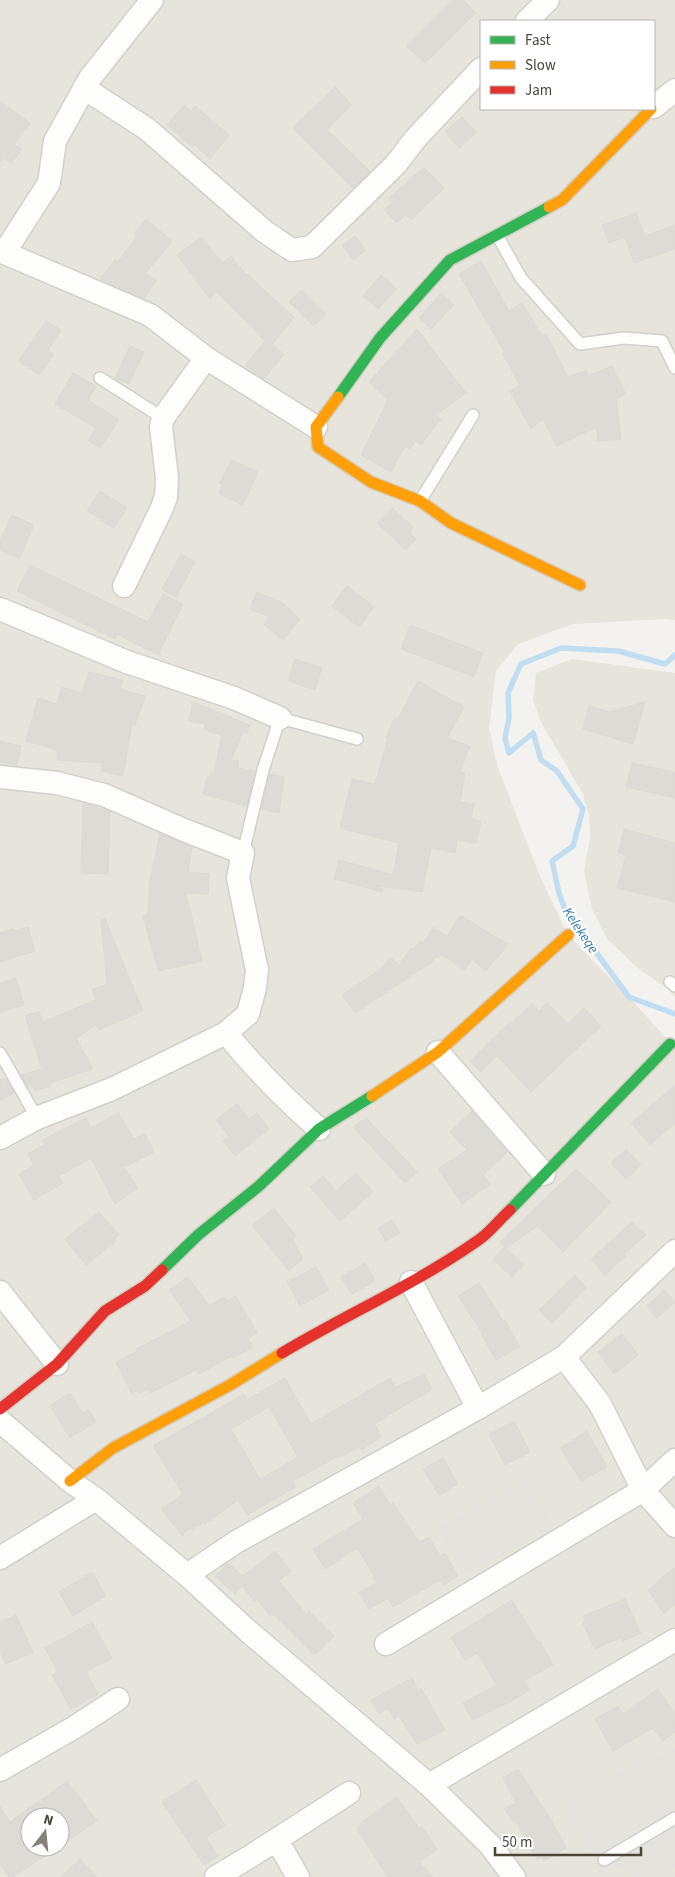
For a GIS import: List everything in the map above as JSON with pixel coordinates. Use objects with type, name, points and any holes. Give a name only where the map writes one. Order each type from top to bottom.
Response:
[{"type":"street","points":[[152,0],[84,88],[55,141],[49,183],[2,252],[150,315],[206,358],[316,426]]},
{"type":"street","points":[[528,20],[548,0]]},
{"type":"street","points":[[84,88],[147,129],[264,231],[292,250],[312,247],[396,164],[416,138],[480,70]]},
{"type":"street","points":[[655,106],[675,90]]},
{"type":"street","points":[[580,585],[450,523],[420,501],[371,482],[318,447],[316,426],[380,338],[450,260],[562,200],[650,110]]},
{"type":"street","points":[[124,586],[166,496],[168,478],[161,427],[163,418],[206,358]]},
{"type":"street","points":[[0,609],[119,659],[234,698],[280,718]]},
{"type":"street","points":[[0,776],[57,783],[104,795],[184,830],[242,852],[238,878],[257,970],[255,988],[248,1014],[226,1033],[112,1089],[37,1118],[0,1138]]},
{"type":"street","points":[[0,1409],[58,1364],[104,1311],[145,1286],[198,1235],[259,1186],[319,1129],[438,1052],[568,935]]},
{"type":"street","points":[[226,1033],[253,1066],[287,1101],[319,1129]]},
{"type":"street","points":[[70,1481],[113,1448],[230,1385],[326,1328],[412,1282],[481,1238],[670,1044]]},
{"type":"street","points":[[438,1052],[544,1174]]},
{"type":"street","points":[[187,1575],[236,1542],[478,1408],[564,1357],[675,1251]]},
{"type":"street","points":[[412,1282],[478,1408]]},
{"type":"street","points":[[0,1292],[58,1364]]},
{"type":"street","points":[[564,1357],[600,1404],[643,1490],[675,1526]]},
{"type":"street","points":[[0,1421],[70,1481],[96,1499],[187,1575],[248,1631],[429,1785],[490,1845],[514,1877]]},
{"type":"street","points":[[386,1644],[643,1490],[675,1460]]},
{"type":"street","points":[[0,1558],[96,1499]]},
{"type":"street","points":[[429,1785],[675,1640]]},
{"type":"street","points":[[0,1770],[75,1726],[118,1698]]},
{"type":"street","points":[[216,1877],[349,1793]]},
{"type":"street","points":[[276,1840],[298,1877]]},
{"type":"lane","points":[[497,235],[521,278],[580,344],[624,338],[662,342],[675,368]]},
{"type":"lane","points":[[100,378],[163,418]]},
{"type":"lane","points":[[420,501],[473,415]]},
{"type":"lane","points":[[242,852],[263,770],[280,718],[357,739]]},
{"type":"lane","points":[[0,1053],[37,1118]]},
{"type":"lane","points":[[604,1860],[675,1818]]},
{"type":"shaded area","points":[[0,0],[675,0],[675,620],[573,624],[518,644],[496,671],[489,728],[497,765],[539,874],[568,935],[675,1048],[675,1877],[0,1877]]},
{"type":"shaded area","points":[[572,659],[675,673],[675,997],[668,989],[640,970],[607,939],[592,909],[584,871],[590,837],[589,815],[583,794],[542,724],[533,700],[536,673]]},
{"type":"shaded area","points":[[528,1479],[553,1526],[463,1574],[437,1527]]},
{"type":"shaded area","points":[[675,1747],[675,1866],[668,1871],[671,1877],[634,1877],[628,1867],[602,1871],[562,1806],[644,1757],[648,1763]]},
{"type":"building","points":[[452,0],[463,0],[476,13],[425,63],[406,46]]},
{"type":"building","points":[[335,87],[352,105],[327,130],[370,171],[353,188],[293,128]]},
{"type":"building","points":[[0,101],[30,123],[14,144],[22,149],[11,163],[4,158],[0,163]]},
{"type":"building","points":[[184,105],[191,111],[195,106],[229,135],[210,159],[195,145],[193,147],[167,125]]},
{"type":"building","points":[[462,117],[477,132],[459,148],[445,132]]},
{"type":"building","points":[[424,167],[444,188],[412,219],[405,215],[397,223],[384,210],[392,202],[389,198]]},
{"type":"building","points":[[636,213],[645,236],[675,225],[675,249],[634,263],[625,237],[609,243],[602,225]]},
{"type":"building","points":[[146,219],[172,241],[146,273],[156,281],[144,298],[100,279],[115,260],[118,262],[137,236],[134,233]]},
{"type":"building","points":[[355,236],[366,250],[353,260],[342,245]]},
{"type":"building","points":[[202,237],[222,263],[231,256],[246,275],[294,317],[272,345],[284,354],[264,379],[245,366],[265,341],[217,292],[210,299],[177,255]]},
{"type":"building","points":[[481,261],[509,311],[522,303],[542,336],[546,334],[568,377],[586,370],[588,376],[612,366],[626,394],[616,399],[621,439],[598,441],[596,427],[557,446],[543,419],[531,429],[510,391],[520,386],[503,354],[505,353],[459,274]]},
{"type":"building","points":[[381,275],[397,289],[378,309],[363,296]]},
{"type":"building","points":[[302,290],[326,314],[314,326],[289,302]]},
{"type":"building","points":[[441,293],[454,305],[431,329],[419,318]]},
{"type":"building","points":[[46,321],[61,330],[48,350],[54,354],[39,375],[18,361]]},
{"type":"building","points":[[417,329],[466,393],[436,415],[441,419],[421,445],[416,441],[410,449],[405,446],[391,472],[361,455],[388,400],[369,382]]},
{"type":"building","points":[[130,346],[144,352],[129,384],[115,378]]},
{"type":"building","points":[[73,373],[96,386],[88,400],[119,420],[100,448],[88,440],[96,428],[55,404]]},
{"type":"building","points":[[231,460],[258,472],[243,505],[219,494],[223,484],[220,483]]},
{"type":"building","points":[[100,491],[127,508],[114,528],[87,511]]},
{"type":"building","points":[[392,508],[414,528],[410,533],[416,539],[406,550],[377,523]]},
{"type":"building","points":[[12,515],[34,525],[19,559],[0,550],[0,540]]},
{"type":"building","points":[[181,554],[195,562],[176,597],[162,589]]},
{"type":"building","points":[[30,565],[148,622],[163,594],[183,604],[158,655],[117,634],[115,639],[17,591]]},
{"type":"building","points":[[347,586],[374,607],[359,627],[332,606]]},
{"type":"building","points":[[257,592],[283,603],[300,619],[283,640],[263,624],[269,617],[250,609]]},
{"type":"building","points":[[410,625],[483,653],[474,677],[401,649]]},
{"type":"building","points":[[295,659],[322,668],[315,690],[288,681]]},
{"type":"building","points":[[89,672],[123,680],[120,689],[146,696],[135,725],[132,724],[123,776],[101,771],[103,763],[57,760],[58,750],[26,741],[38,698],[57,704],[62,687],[82,693]]},
{"type":"building","points":[[418,681],[464,707],[447,738],[470,746],[460,772],[465,773],[460,802],[474,804],[471,819],[481,821],[476,843],[457,840],[455,853],[431,848],[422,892],[377,886],[383,892],[334,879],[339,860],[393,875],[399,843],[340,828],[352,779],[375,784],[388,738],[386,737],[395,718],[398,719]]},
{"type":"building","points":[[193,702],[250,725],[247,733],[243,732],[231,760],[239,761],[237,768],[255,771],[247,806],[203,794],[207,777],[210,778],[211,772],[214,772],[222,736],[204,729],[206,724],[189,721]]},
{"type":"building","points":[[645,702],[633,744],[583,729],[589,706],[610,712]]},
{"type":"building","points":[[0,741],[21,746],[17,765],[0,762]]},
{"type":"building","points":[[632,763],[675,772],[675,798],[626,787]]},
{"type":"building","points":[[270,774],[284,777],[279,813],[261,809]]},
{"type":"building","points":[[83,803],[110,812],[108,874],[81,873]]},
{"type":"building","points":[[624,829],[675,843],[675,902],[617,888],[626,855],[618,853]]},
{"type":"building","points":[[160,834],[192,847],[188,872],[209,874],[208,894],[186,893],[202,961],[158,971],[143,916],[148,915],[150,880]]},
{"type":"building","points":[[460,915],[507,944],[485,971],[472,959],[464,970],[441,954],[438,958],[436,956],[431,963],[355,1013],[342,995],[382,968],[391,958],[399,965],[411,948],[414,950],[420,941],[423,943],[434,927],[447,937]]},
{"type":"building","points":[[105,919],[143,1011],[99,1030],[96,1025],[76,1038],[93,1069],[50,1083],[51,1086],[34,1091],[32,1084],[27,1086],[21,1075],[42,1069],[25,1016],[39,1011],[43,1022],[96,1000],[92,990],[107,984],[101,920]]},
{"type":"building","points":[[28,927],[35,951],[0,962],[0,933]]},
{"type":"building","points":[[16,978],[24,1005],[0,1012],[0,983]]},
{"type":"building","points":[[547,1003],[568,1024],[584,1008],[601,1026],[531,1092],[497,1056],[481,1072],[470,1061],[511,1021],[532,1004],[539,1011]]},
{"type":"building","points":[[6,1079],[14,1093],[0,1101],[0,1080]]},
{"type":"building","points":[[675,1085],[675,1123],[650,1145],[631,1123]]},
{"type":"building","points":[[237,1104],[249,1119],[257,1113],[269,1129],[235,1156],[223,1141],[229,1136],[216,1120]]},
{"type":"building","points":[[472,1111],[507,1152],[483,1175],[490,1184],[462,1204],[438,1169],[467,1150],[450,1132]]},
{"type":"building","points":[[118,1113],[134,1139],[145,1134],[154,1152],[124,1167],[138,1188],[115,1204],[91,1158],[59,1176],[63,1183],[34,1200],[19,1174],[34,1165],[28,1154],[45,1144],[42,1140],[86,1118],[91,1128]]},
{"type":"building","points":[[366,1118],[417,1172],[405,1183],[353,1127]]},
{"type":"building","points":[[626,1149],[641,1165],[626,1179],[611,1163]]},
{"type":"building","points":[[576,1169],[611,1202],[563,1252],[538,1226],[506,1248],[524,1265],[512,1277],[493,1259],[505,1247],[500,1242]]},
{"type":"building","points":[[356,1173],[373,1192],[340,1221],[310,1187],[323,1176],[336,1191]]},
{"type":"building","points":[[274,1208],[296,1236],[292,1239],[303,1258],[289,1271],[252,1225]]},
{"type":"building","points":[[99,1212],[119,1235],[114,1239],[116,1241],[86,1265],[65,1239]]},
{"type":"building","points":[[392,1220],[400,1233],[386,1241],[378,1228]]},
{"type":"building","points":[[632,1222],[646,1235],[624,1254],[626,1256],[605,1275],[591,1259]]},
{"type":"building","points":[[365,1263],[375,1281],[352,1294],[341,1277]]},
{"type":"building","points":[[316,1267],[329,1290],[300,1306],[287,1282]]},
{"type":"building","points":[[575,1275],[586,1288],[552,1323],[539,1310]]},
{"type":"building","points":[[188,1277],[209,1306],[225,1297],[227,1301],[236,1296],[257,1333],[248,1338],[253,1347],[199,1374],[196,1370],[150,1393],[148,1389],[140,1393],[139,1390],[132,1394],[116,1362],[138,1351],[136,1349],[191,1321],[169,1290]]},
{"type":"building","points":[[479,1283],[503,1321],[505,1320],[520,1347],[496,1360],[482,1333],[458,1296]]},
{"type":"building","points":[[664,1290],[675,1302],[657,1318],[647,1306]]},
{"type":"building","points":[[622,1334],[638,1355],[614,1374],[598,1352]]},
{"type":"building","points":[[424,1374],[432,1389],[374,1424],[382,1436],[361,1450],[359,1447],[343,1456],[342,1454],[293,1481],[296,1487],[247,1515],[238,1500],[205,1524],[204,1522],[192,1530],[191,1528],[182,1535],[161,1509],[183,1494],[153,1446],[244,1394],[247,1400],[285,1378],[311,1424],[390,1378],[396,1387]],"holes":[[[269,1407],[298,1457],[260,1479],[231,1429]]]},
{"type":"building","points":[[70,1393],[83,1413],[88,1409],[96,1422],[70,1438],[50,1406]]},
{"type":"building","points":[[514,1421],[530,1452],[505,1465],[489,1434]]},
{"type":"building","points":[[587,1431],[607,1467],[581,1481],[560,1448]]},
{"type":"building","points":[[443,1458],[458,1484],[439,1495],[423,1469]]},
{"type":"building","points":[[379,1486],[390,1505],[393,1503],[419,1542],[429,1537],[440,1556],[445,1553],[458,1576],[444,1585],[440,1580],[393,1607],[388,1598],[369,1609],[359,1592],[376,1583],[373,1578],[375,1577],[357,1548],[325,1569],[313,1549],[363,1519],[353,1503]]},
{"type":"building","points":[[275,1551],[291,1571],[279,1581],[306,1614],[309,1611],[334,1636],[314,1655],[273,1614],[270,1616],[257,1599],[254,1601],[242,1586],[235,1594],[215,1576],[228,1563],[243,1576]]},
{"type":"building","points":[[675,1568],[675,1605],[664,1613],[648,1590]]},
{"type":"building","points":[[92,1572],[106,1596],[73,1616],[59,1592]]},
{"type":"building","points":[[625,1599],[641,1633],[623,1641],[621,1637],[595,1649],[582,1622],[586,1620],[583,1616]]},
{"type":"building","points":[[512,1600],[538,1642],[540,1641],[553,1665],[524,1680],[530,1690],[472,1720],[463,1703],[497,1685],[477,1653],[465,1660],[451,1637]]},
{"type":"building","points":[[16,1615],[33,1652],[6,1664],[0,1651],[0,1622]]},
{"type":"building","points":[[92,1622],[112,1658],[86,1672],[98,1694],[71,1709],[52,1675],[58,1672],[45,1648]]},
{"type":"building","points":[[412,1678],[418,1690],[421,1688],[445,1730],[417,1744],[399,1716],[394,1719],[388,1708],[379,1714],[371,1700]]},
{"type":"building","points":[[658,1689],[675,1714],[675,1732],[662,1741],[653,1728],[613,1751],[595,1719],[618,1706],[623,1714]]},
{"type":"building","points":[[518,1769],[552,1821],[566,1848],[544,1861],[542,1857],[537,1859],[516,1821],[514,1823],[504,1809],[516,1803],[503,1778]]},
{"type":"building","points":[[196,1780],[225,1825],[206,1837],[218,1856],[204,1865],[162,1802]]},
{"type":"building","points":[[67,1781],[97,1821],[70,1839],[70,1807],[31,1807]]},
{"type":"building","points":[[397,1797],[419,1828],[422,1826],[437,1850],[419,1862],[433,1877],[388,1877],[357,1829],[364,1820]]},
{"type":"building","points":[[0,1806],[10,1822],[20,1815],[20,1857],[43,1857],[13,1877],[9,1877],[0,1864]]},
{"type":"building","points":[[80,1859],[97,1877],[61,1877]]},
{"type":"waterway","name":"Kelekeqe","points":[[675,655],[665,664],[618,651],[561,648],[521,664],[508,693],[509,718],[505,738],[509,753],[533,733],[541,760],[557,771],[583,809],[573,846],[552,861],[565,910],[629,997],[675,1014]]},
{"type":"traffic: fast","points":[[338,397],[380,338],[450,260],[549,207]]},
{"type":"traffic: fast","points":[[510,1210],[670,1044]]},
{"type":"traffic: fast","points":[[162,1270],[198,1235],[259,1186],[319,1129],[372,1096]]},
{"type":"traffic: slow","points":[[549,207],[562,200],[650,110]]},
{"type":"traffic: slow","points":[[338,397],[316,427],[318,447],[371,482],[420,501],[451,523],[580,585]]},
{"type":"traffic: slow","points":[[372,1096],[438,1052],[568,935]]},
{"type":"traffic: slow","points":[[70,1481],[113,1448],[230,1385],[282,1353]]},
{"type":"traffic: jam","points":[[282,1353],[456,1255],[484,1236],[510,1210]]},
{"type":"traffic: jam","points":[[0,1409],[57,1364],[105,1311],[145,1286],[162,1270]]}]
